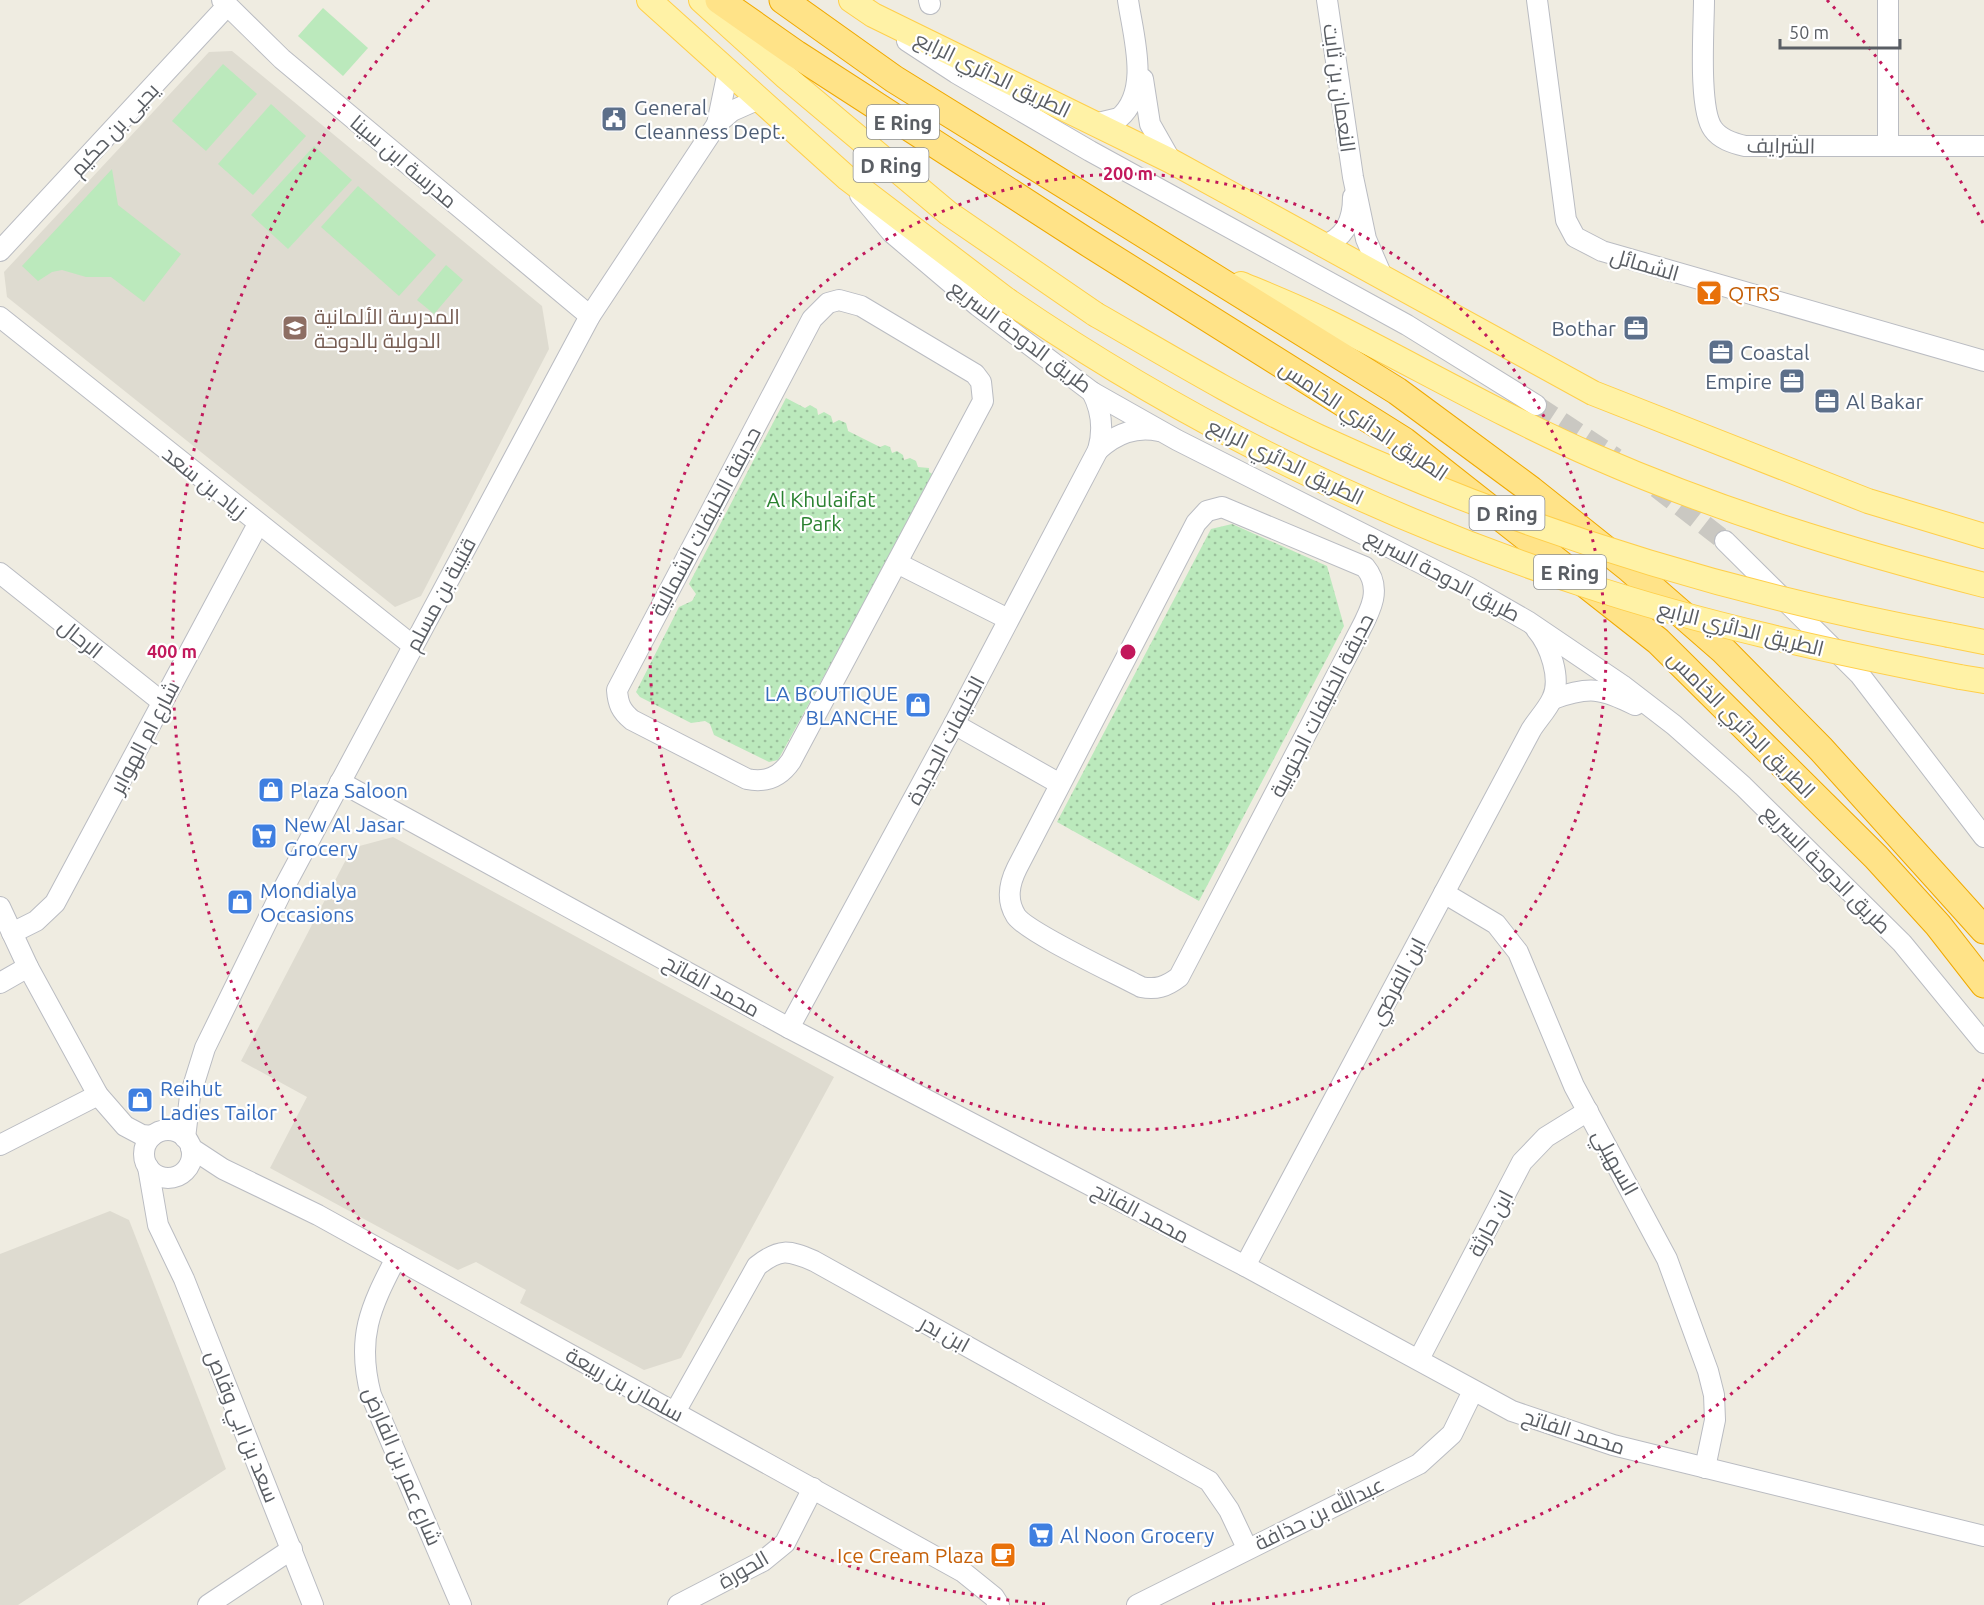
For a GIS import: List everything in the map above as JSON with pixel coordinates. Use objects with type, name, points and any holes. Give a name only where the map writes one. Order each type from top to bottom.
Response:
[{"type":"highway","name":"الطريق الدائري الخامس","points":[[719,0],[796,54],[1087,242],[1404,441],[1658,641],[1876,857],[1938,925],[1984,984]]},
{"type":"highway","points":[[783,0],[894,79],[1189,261]]},
{"type":"highway","name":"الطريق الدائري الخامس","points":[[1189,261],[1397,391],[1531,490],[1630,569],[1723,650],[1821,749],[1984,930]]},
{"type":"main road","name":"الطريق الدائري الرابع","points":[[649,0],[848,179],[1007,300],[1149,392],[1254,448],[1412,520],[1582,584],[1686,615],[1788,641],[1984,681]]},
{"type":"main road","name":"الطريق الدائري الرابع","points":[[701,0],[786,77],[948,213],[1095,314],[1194,372],[1317,436],[1443,489],[1549,529],[1673,571],[1853,617],[1984,642]]},
{"type":"main road","name":"الطريق الدائري الرابع","points":[[850,0],[873,15],[1171,161],[1593,393],[1859,498],[1984,536]]},
{"type":"main road","points":[[1189,261],[1326,321],[1519,422],[1693,498],[1768,525],[1880,558],[1984,585]]},
{"type":"street","name":"الطريق الدائري الرابع","points":[[634,0],[690,37]]},
{"type":"street","points":[[1094,124],[1119,118],[1131,106],[1136,90],[1137,62],[1128,0]]},
{"type":"street","name":"النعمان بن ثابت","points":[[1327,0],[1353,177],[1366,239],[1382,276]]},
{"type":"street","name":"الشمائل","points":[[1537,0],[1566,220],[1575,237],[1602,251],[1984,361]]},
{"type":"street","name":"الشرايف","points":[[1704,0],[1705,107],[1713,129],[1722,138],[1745,146],[1984,146]]},
{"type":"street","points":[[1888,0],[1888,146]]},
{"type":"street","name":"يحيى بن حكيم","points":[[0,251],[225,3]]},
{"type":"street","name":"مدرسة ابن سينا","points":[[225,3],[282,59],[590,316]]},
{"type":"street","points":[[873,15],[956,74],[1407,325],[1536,405]]},
{"type":"street","points":[[1137,62],[1143,77],[1150,124],[1158,144],[1171,161]]},
{"type":"street","name":"قتيبة بن مسلم","points":[[717,124],[728,71]]},
{"type":"street","name":"قتيبة بن مسلم","points":[[156,1134],[178,1108],[194,1082],[225,1003],[412,645],[590,316],[717,124],[732,111],[759,99]]},
{"type":"street","name":"النعمان بن ثابت","points":[[1322,246],[1340,236],[1349,225],[1353,209],[1353,177]]},
{"type":"street","name":"طريق الدوحة السريع","points":[[848,179],[892,233],[978,306],[1092,392],[1162,432],[1374,537],[1529,622],[1622,684],[1674,725],[1743,786],[1902,943],[1984,1043]]},
{"type":"street","name":"حديقة الخليفات الشمالية","points":[[839,300],[861,306],[967,368],[981,382],[984,391],[979,410],[897,563],[791,760],[777,776],[767,780],[747,779],[632,720],[623,713],[618,702],[617,690],[622,679],[812,319],[828,303],[839,300]]},
{"type":"street","name":"زياد بن سعد","points":[[0,317],[412,645]]},
{"type":"street","name":"الخليفات الجديدة","points":[[789,1028],[954,724],[1098,450],[1102,438],[1101,414],[1092,392]]},
{"type":"street","name":"الخليفات الجديدة","points":[[1098,450],[1107,442],[1128,431],[1139,429],[1162,432]]},
{"type":"street","name":"حديقة الخليفات الجنوبية","points":[[1230,508],[1355,562],[1372,575],[1375,596],[1353,644],[1212,917],[1179,977],[1171,984],[1161,988],[1141,987],[1025,926],[1016,916],[1011,905],[1011,879],[1060,784],[1196,523],[1207,511],[1230,508]]},
{"type":"street","name":"شارع ام الهوابر","points":[[12,933],[36,921],[55,903],[258,524]]},
{"type":"street","points":[[1725,542],[1860,675],[1984,837]]},
{"type":"street","points":[[897,563],[1008,619]]},
{"type":"street","name":"الرحال","points":[[0,573],[162,702]]},
{"type":"street","points":[[1529,622],[1539,633],[1551,657],[1555,685],[1553,699],[1592,688],[1612,694],[1674,725]]},
{"type":"street","name":"ابن الفرضي","points":[[1245,1266],[1531,730],[1553,699]]},
{"type":"street","points":[[954,724],[1060,784]]},
{"type":"street","name":"محمد الفاتح","points":[[340,782],[789,1028],[1245,1266],[1419,1359],[1473,1391],[1523,1415],[1613,1445],[1984,1536]]},
{"type":"street","name":"السهيلي","points":[[1444,894],[1496,924],[1514,945],[1561,1059],[1659,1243],[1677,1283],[1708,1371],[1715,1419],[1705,1468]]},
{"type":"street","points":[[0,907],[28,967],[100,1097],[109,1121],[147,1167],[159,1176],[178,1174]]},
{"type":"street","points":[[0,983],[28,967]]},
{"type":"street","name":"قتيبة بن مسلم","points":[[188,1143],[194,1082]]},
{"type":"street","points":[[100,1097],[125,1126],[142,1135],[173,1131],[188,1143],[190,1160],[178,1174],[165,1209],[171,1249]]},
{"type":"street","points":[[0,1145],[100,1097]]},
{"type":"street","name":"ابن حارثة","points":[[1419,1359],[1522,1162],[1546,1137],[1588,1111]]},
{"type":"street","points":[[156,1134],[145,1147],[147,1167],[158,1225],[171,1249]]},
{"type":"street","name":"سلمان بن ربيعة","points":[[188,1143],[241,1178],[279,1195],[396,1258],[963,1572],[999,1605]]},
{"type":"street","name":"سلمان بن ربيعة","points":[[178,1174],[222,1174],[241,1178]]},
{"type":"street","name":"سعد بن ابي وقاص","points":[[171,1249],[313,1605]]},
{"type":"street","name":"ابن بدر","points":[[675,1412],[757,1266],[774,1253],[794,1252],[825,1266],[1209,1481],[1226,1504],[1247,1548]]},
{"type":"street","name":"شارع عمر بن الفارض","points":[[396,1258],[373,1303],[366,1326],[363,1349],[365,1372],[371,1395],[461,1605]]},
{"type":"street","name":"عبدالله بن حذافة","points":[[1137,1605],[1419,1464],[1452,1434],[1473,1391]]},
{"type":"street","name":"الحورة","points":[[678,1605],[763,1561],[784,1543],[813,1488]]},
{"type":"street","points":[[208,1605],[292,1549]]},
{"type":"shaded area","name":"المدرسة الألمانية الدولية بالدوحة","points":[[232,51],[542,306],[549,349],[421,596],[395,607],[7,297],[4,272],[209,52]]},
{"type":"shaded area","points":[[393,837],[834,1077],[681,1358],[644,1370],[520,1303],[526,1290],[476,1262],[458,1270],[270,1168],[307,1097],[241,1061],[352,848]]},
{"type":"shaded area","points":[[110,1211],[129,1220],[226,1469],[18,1605],[0,1605],[0,1254]]},
{"type":"green space","points":[[323,8],[368,48],[343,76],[298,36]]},
{"type":"green space","points":[[223,64],[257,94],[206,151],[172,121]]},
{"type":"green space","points":[[271,104],[306,136],[253,195],[218,164]]},
{"type":"green space","points":[[314,146],[352,180],[288,249],[251,215]]},
{"type":"green space","points":[[112,169],[118,205],[181,254],[144,302],[111,277],[86,277],[62,270],[52,272],[38,281],[22,266]]},
{"type":"green space","points":[[358,186],[436,255],[399,296],[321,227]]},
{"type":"green space","points":[[446,265],[463,280],[434,314],[417,300]]},
{"type":"green space","name":"Al Khulaifat Park","points":[[786,398],[805,408],[810,405],[817,409],[818,415],[824,412],[831,416],[833,423],[839,420],[846,423],[848,431],[880,447],[885,445],[890,447],[892,453],[897,451],[903,455],[904,460],[910,458],[916,461],[918,467],[929,468],[929,472],[934,475],[778,760],[769,762],[714,735],[710,724],[705,721],[691,723],[640,697],[636,692],[679,607],[692,601],[696,594],[689,584]]},
{"type":"green space","points":[[1232,524],[1327,566],[1344,626],[1199,901],[1057,822],[1211,529]]},
{"type":"tunnel","points":[[1536,405],[1616,458]]},
{"type":"tunnel","points":[[1657,488],[1725,541]]},
{"type":"place","name":"General Cleanness Dept.","points":[[614,119]]},
{"type":"place","name":"QTRS","points":[[1709,293]]},
{"type":"place","name":"المدرسة الألمانية الدولية بالدوحة","points":[[295,328]]},
{"type":"place","name":"Bothar","points":[[1636,328]]},
{"type":"place","name":"Coastal","points":[[1721,352]]},
{"type":"place","name":"Empire","points":[[1792,381]]},
{"type":"place","name":"Al Bakar","points":[[1827,401]]},
{"type":"place","name":"LA BOUTIQUE BLANCHE","points":[[918,705]]},
{"type":"place","name":"Plaza Saloon","points":[[271,790]]},
{"type":"place","name":"New Al Jasar Grocery","points":[[264,836]]},
{"type":"place","name":"Mondialya Occasions","points":[[240,902]]},
{"type":"place","name":"Reihut Ladies Tailor","points":[[140,1100]]},
{"type":"place","name":"Al Noon Grocery","points":[[1041,1535]]},
{"type":"place","name":"Ice Cream Plaza","points":[[1003,1555]]}]
